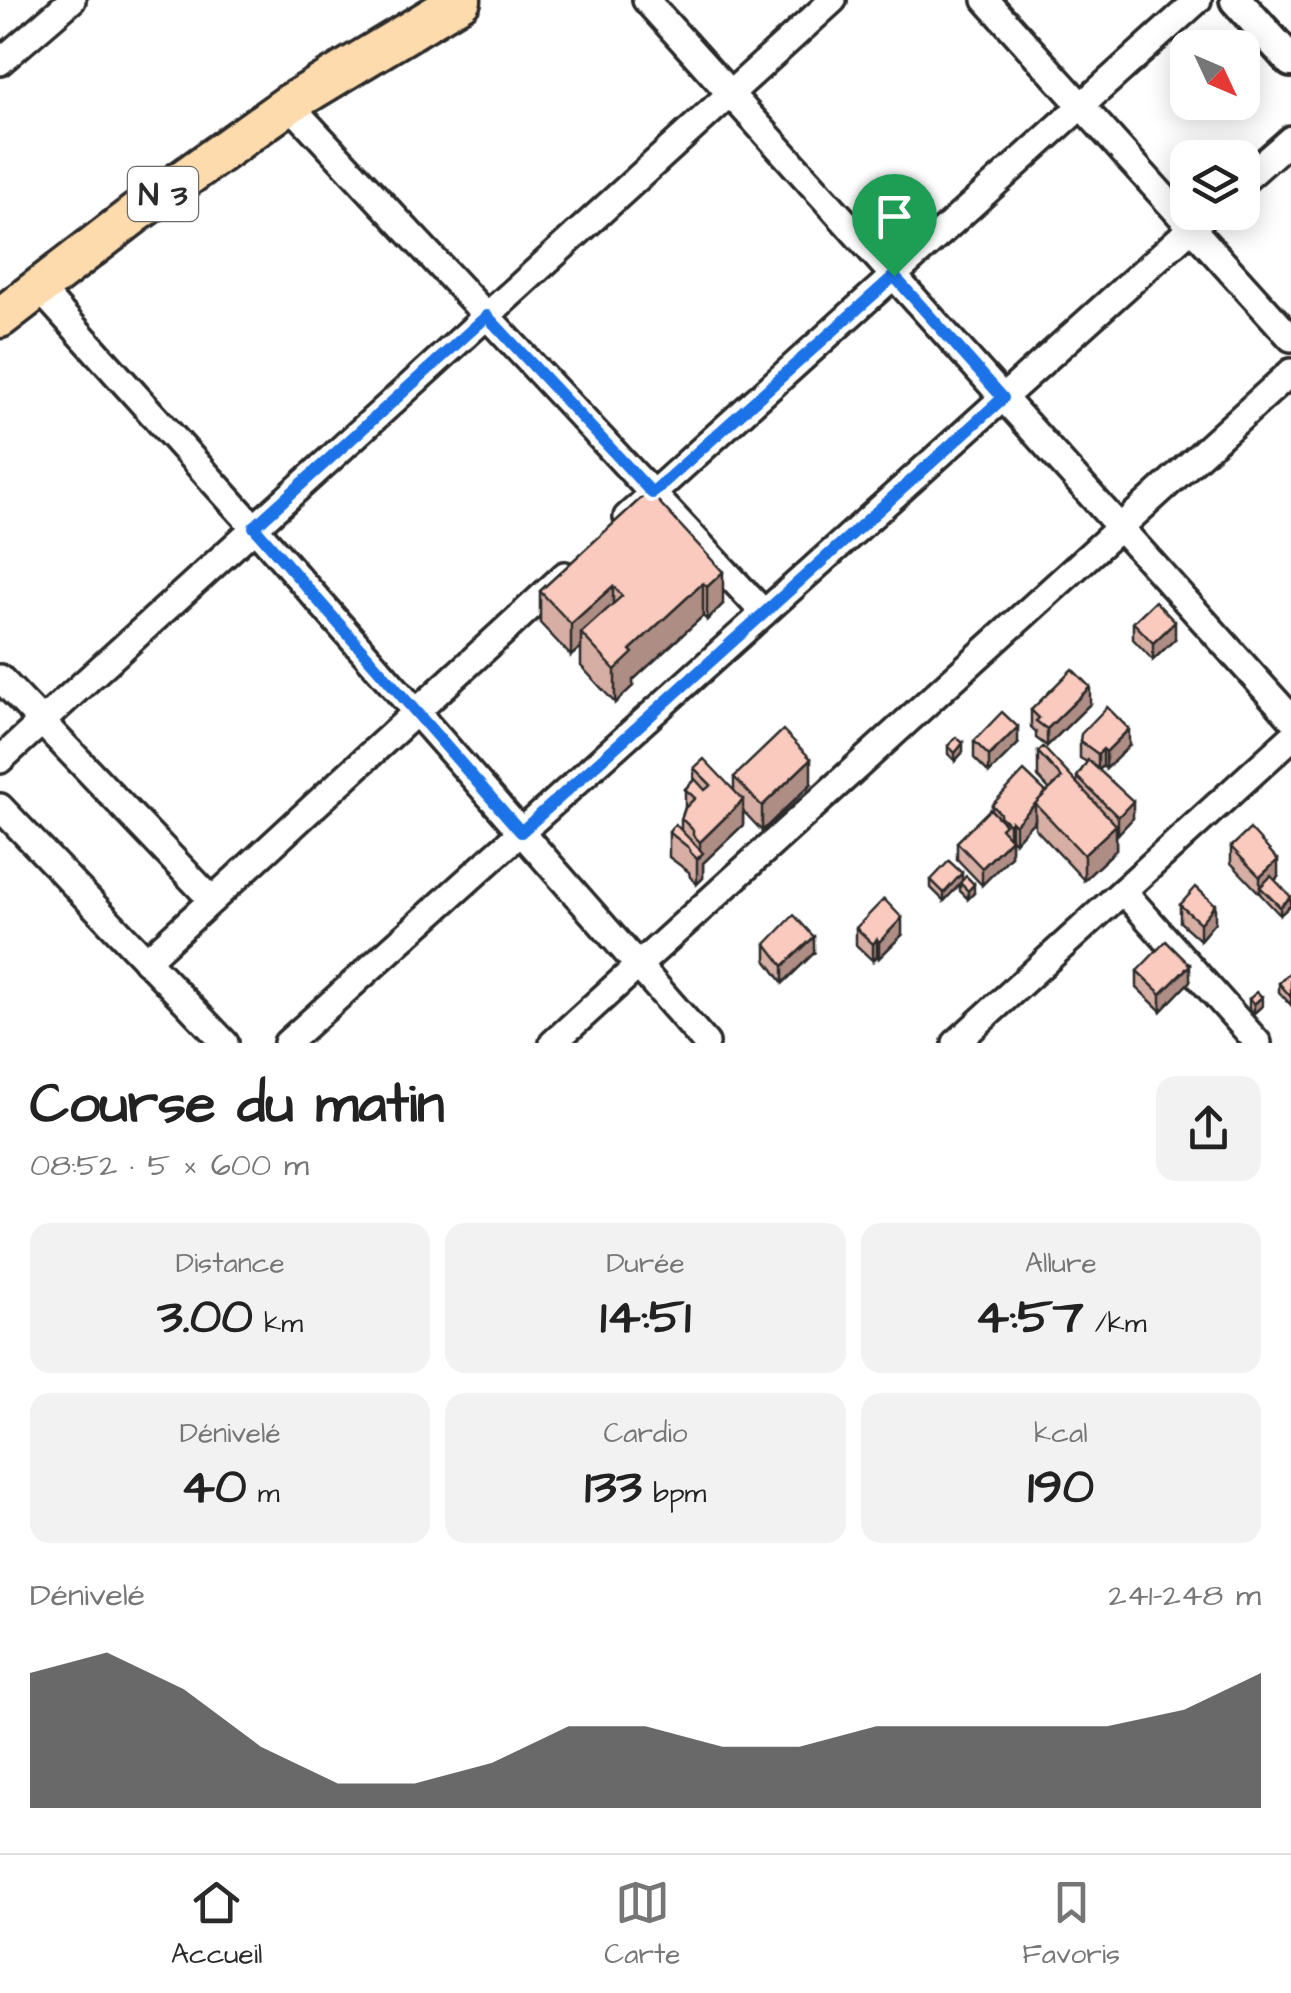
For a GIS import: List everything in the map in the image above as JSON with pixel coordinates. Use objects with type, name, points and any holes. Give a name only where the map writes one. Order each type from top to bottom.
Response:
[{"type":"main road","name":"N 3","points":[[0,318],[289,104],[461,0]]},
{"type":"street","points":[[0,62],[72,0]]},
{"type":"street","points":[[646,0],[1291,718]]},
{"type":"street","points":[[0,760],[833,0]]},
{"type":"street","points":[[986,0],[1082,107],[1170,191]]},
{"type":"street","points":[[611,532],[1198,0]]},
{"type":"street","points":[[1236,0],[1291,62]]},
{"type":"street","points":[[289,104],[764,613]]},
{"type":"street","points":[[1260,166],[1291,139]]},
{"type":"street","points":[[287,1043],[1189,230]]},
{"type":"street","points":[[1208,230],[1291,338]]},
{"type":"street","points":[[38,287],[706,1043]]},
{"type":"street","points":[[554,1043],[1291,372]]},
{"type":"street","points":[[146,961],[583,558]]},
{"type":"street","points":[[0,678],[212,900]]},
{"type":"street","points":[[956,1043],[1291,738]]},
{"type":"street","points":[[0,807],[225,1043]]},
{"type":"street","points":[[1123,891],[1258,1043]]},
{"type":"building","points":[[649,491],[723,572],[707,587],[703,583],[630,650],[633,653],[615,670],[581,633],[622,596],[613,586],[571,624],[540,591]]},
{"type":"building","points":[[1155,601],[1175,622],[1153,643],[1133,622]]},
{"type":"building","points":[[1072,669],[1090,687],[1047,729],[1036,721],[1039,718],[1031,710]]},
{"type":"building","points":[[1107,707],[1129,729],[1106,752],[1103,749],[1098,754],[1080,741],[1081,734]]},
{"type":"building","points":[[1002,712],[1018,727],[989,756],[974,741]]},
{"type":"building","points":[[783,730],[811,759],[762,806],[734,777]]},
{"type":"building","points":[[956,737],[963,743],[955,753],[948,746]]},
{"type":"building","points":[[1043,747],[1116,825],[1084,855],[1035,803],[1062,778],[1038,752]]},
{"type":"building","points":[[704,759],[743,800],[700,842],[681,820],[685,808],[695,798],[685,789],[695,779],[705,790],[711,785],[694,768]]},
{"type":"building","points":[[1088,760],[1133,801],[1118,817],[1077,777]]},
{"type":"building","points":[[1024,771],[1046,792],[1015,825],[1011,821],[1009,824],[992,805]]},
{"type":"building","points":[[990,809],[1005,824],[1001,828],[1011,839],[982,868],[957,842]]},
{"type":"building","points":[[675,824],[703,853],[697,859],[669,832]]},
{"type":"building","points":[[1250,829],[1278,860],[1260,877],[1231,847]]},
{"type":"building","points":[[949,861],[962,873],[944,893],[931,880]]},
{"type":"building","points":[[966,876],[974,884],[968,891],[960,883]]},
{"type":"building","points":[[1271,876],[1291,897],[1280,907],[1260,887]]},
{"type":"building","points":[[1196,887],[1215,905],[1200,923],[1180,905]]},
{"type":"building","points":[[884,899],[902,918],[873,944],[856,928]]},
{"type":"building","points":[[794,915],[814,937],[783,966],[766,944]]},
{"type":"building","points":[[1166,941],[1190,965],[1161,994],[1137,971]]},
{"type":"building","points":[[1291,975],[1291,997],[1279,983]]},
{"type":"building","points":[[1257,992],[1262,997],[1254,1004],[1249,999]]},
{"type":"route","points":[[894,276],[1003,398],[521,832],[254,527],[487,316],[652,493],[894,276]]}]
